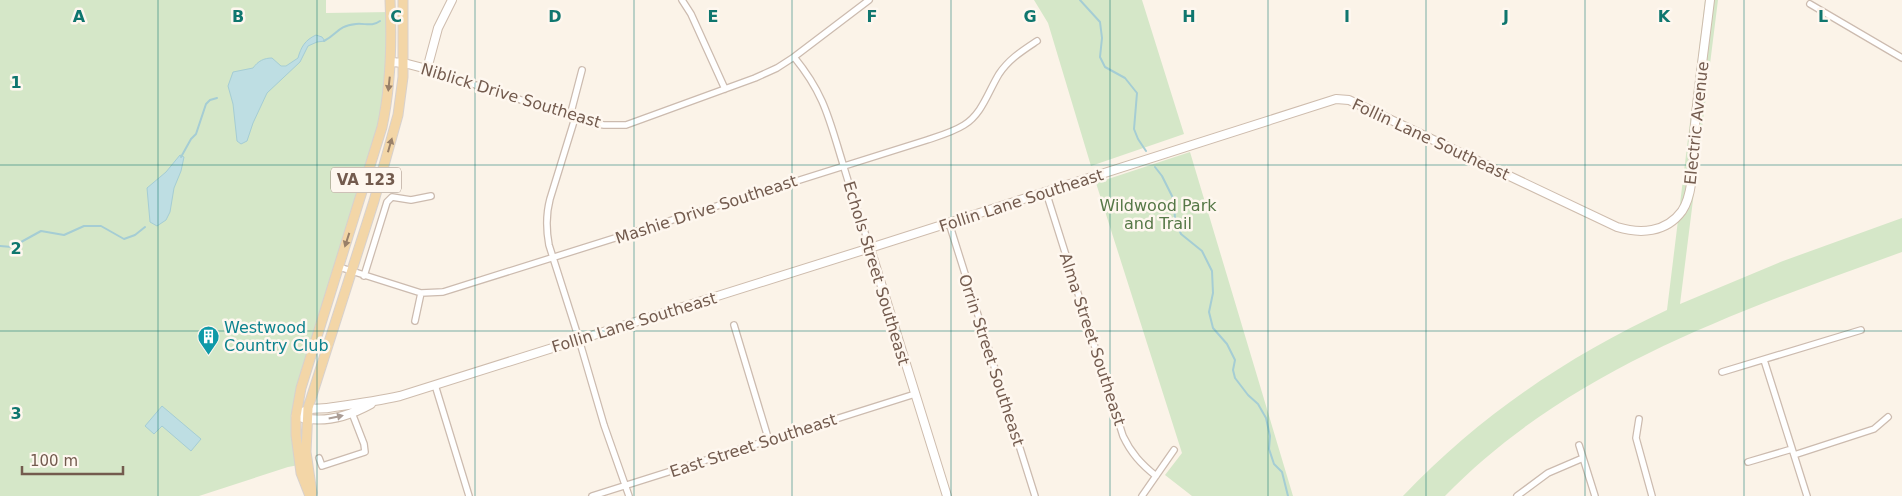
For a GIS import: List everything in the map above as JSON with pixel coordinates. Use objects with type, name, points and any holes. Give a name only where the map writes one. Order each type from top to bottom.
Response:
[{"type":"main road","name":"VA 123","points":[[311,496],[304,483],[298,459],[296,416],[306,370],[382,127],[387,104],[391,62],[390,0]]},
{"type":"main road","name":"VA 123","points":[[311,496],[306,452],[308,408],[398,115],[404,63],[403,0]]},
{"type":"street","points":[[427,69],[438,28],[452,0]]},
{"type":"street","points":[[682,0],[691,14],[725,89]]},
{"type":"street","name":"Niblick Drive Southeast","points":[[391,62],[427,69],[572,117],[604,125],[626,125],[777,68],[868,0]]},
{"type":"street","name":"Electric Avenue","points":[[1654,230],[1675,218],[1682,211],[1688,197],[1692,172],[1694,126],[1710,0]]},
{"type":"street","points":[[1810,4],[1902,58]]},
{"type":"street","name":"Mashie Drive Southeast","points":[[339,267],[421,292],[443,292],[927,140],[964,125],[978,112],[1006,64],[1037,41]]},
{"type":"street","name":"Echols Street Southeast","points":[[794,57],[811,78],[828,112],[843,166],[947,496]]},
{"type":"street","points":[[582,70],[572,117],[547,210],[547,233],[604,425],[629,496]]},
{"type":"street","name":"Follin Lane Southeast","points":[[308,408],[328,408],[345,404],[373,402],[435,385],[949,223],[1336,98],[1342,99],[1617,226],[1638,232],[1654,230]]},
{"type":"street","name":"Alma Street Southeast","points":[[1046,192],[1124,436],[1129,448],[1139,462],[1156,476]]},
{"type":"street","points":[[364,276],[387,202],[392,197],[411,200],[431,196]]},
{"type":"street","name":"Orrin Street Southeast","points":[[949,223],[1035,496]]},
{"type":"street","points":[[415,321],[421,292]]},
{"type":"street","points":[[734,325],[769,441]]},
{"type":"street","points":[[1722,372],[1861,330]]},
{"type":"street","points":[[1764,360],[1808,496]]},
{"type":"street","points":[[435,385],[469,496]]},
{"type":"street","name":"East Street Southeast","points":[[592,496],[915,394]]},
{"type":"street","name":"Follin Lane Southeast","points":[[296,416],[307,419],[327,419],[352,413],[373,402]]},
{"type":"street","points":[[296,416],[308,408]]},
{"type":"street","points":[[319,458],[322,466],[365,452],[364,444],[352,413]]},
{"type":"street","points":[[1748,462],[1793,452],[1874,429],[1880,426],[1888,417]]},
{"type":"street","points":[[1639,419],[1636,438],[1652,496]]},
{"type":"street","points":[[1579,445],[1595,496]]},
{"type":"street","points":[[1142,496],[1174,450]]},
{"type":"street","points":[[1517,496],[1548,473],[1583,458]]},
{"type":"green space","name":"Westwood Country Club","points":[[0,0],[326,0],[326,13],[391,12],[387,104],[296,416],[299,465],[199,496],[0,496]]},
{"type":"green space","name":"Wildwood Park and Trail","points":[[1034,0],[1142,0],[1184,134],[1091,166],[1048,23]]},
{"type":"green space","points":[[1705,0],[1718,0],[1680,304],[1783,261],[1902,218],[1902,252],[1779,297],[1659,348],[1601,379],[1545,413],[1493,451],[1445,496],[1403,496],[1462,440],[1526,390],[1595,347],[1667,310]]},
{"type":"green space","name":"Wildwood Park and Trail","points":[[1190,152],[1293,496],[1192,496],[1165,475],[1182,453],[1096,183]]},
{"type":"water","points":[[316,35],[322,37],[325,41],[308,46],[300,62],[267,93],[247,141],[241,144],[237,141],[233,104],[228,86],[233,72],[253,68],[259,62],[269,58],[272,58],[281,66],[286,66],[298,58],[304,44]]},
{"type":"water","points":[[180,155],[184,157],[174,188],[170,212],[166,220],[157,226],[150,222],[147,188],[166,172]]},
{"type":"water","points":[[162,406],[201,439],[191,451],[162,426],[154,434],[145,426]]},
{"type":"waterway","points":[[1080,0],[1100,22],[1102,38],[1100,57],[1105,67],[1125,78],[1137,93],[1134,129],[1146,151]]},
{"type":"waterway","points":[[324,41],[341,28],[380,21]]},
{"type":"waterway","points":[[181,157],[196,134],[206,104],[210,100],[217,98]]},
{"type":"waterway","points":[[1155,167],[1162,176],[1174,200],[1175,220],[1181,234],[1202,251],[1212,271],[1213,293],[1209,312],[1213,328],[1227,344],[1235,360],[1233,370],[1235,378],[1248,395],[1258,404],[1266,418],[1270,436],[1269,449],[1274,464],[1282,472],[1288,496]]},
{"type":"waterway","points":[[0,246],[12,247],[41,231],[64,235],[84,226],[101,226],[124,239],[135,235],[145,227]]},
{"type":"place","name":"Westwood Country Club","points":[[208,355]]}]
